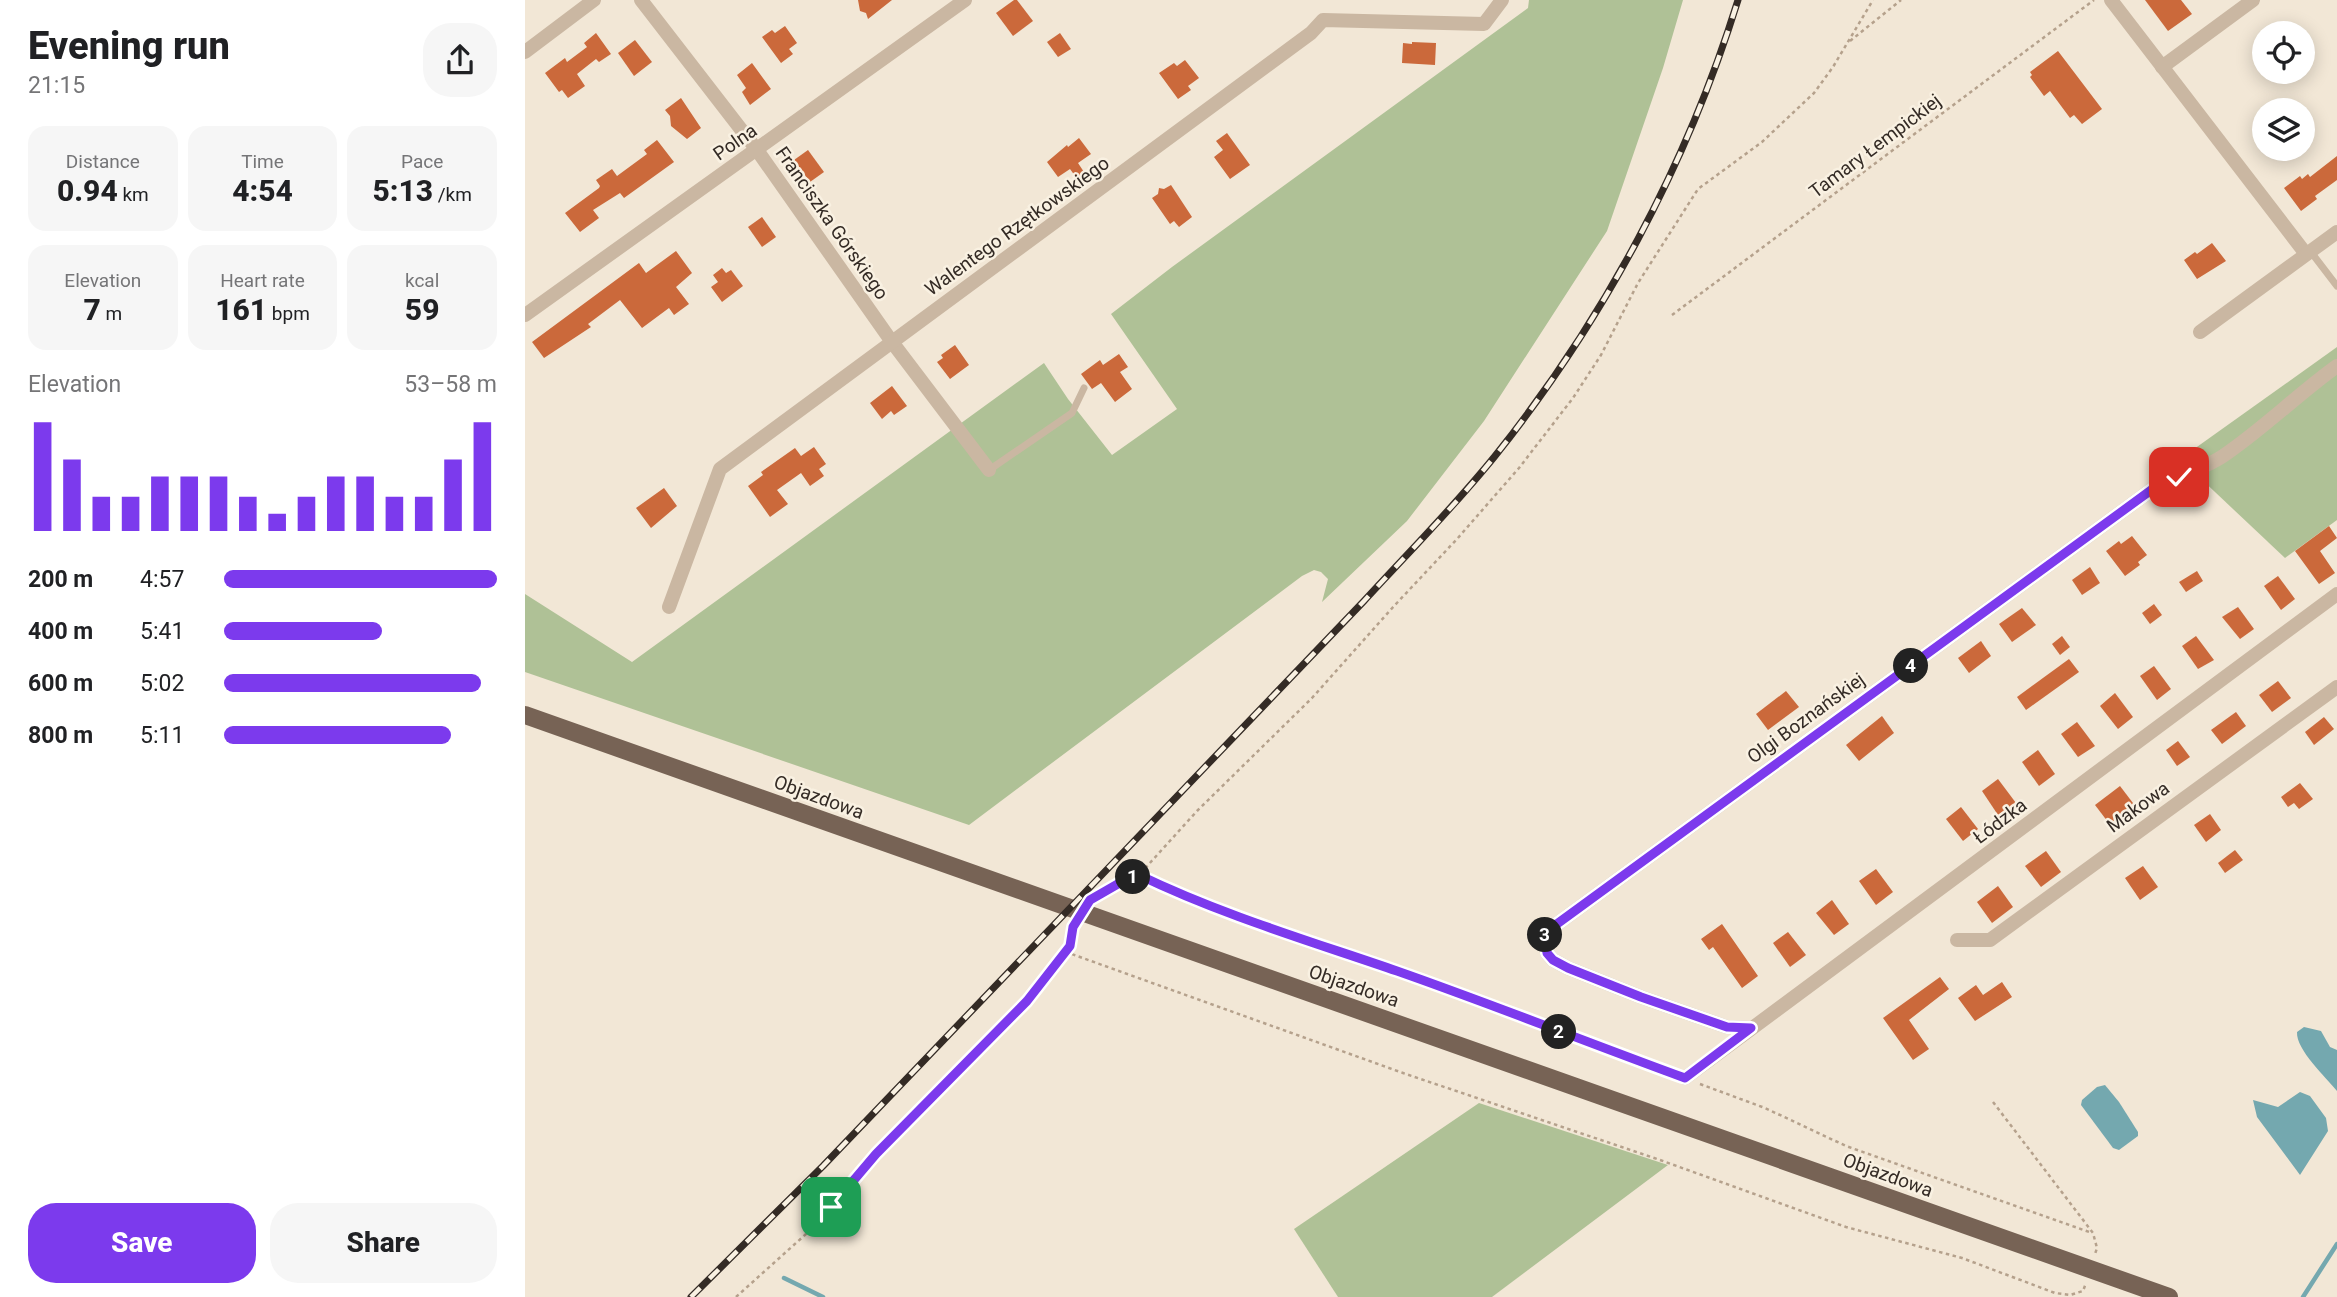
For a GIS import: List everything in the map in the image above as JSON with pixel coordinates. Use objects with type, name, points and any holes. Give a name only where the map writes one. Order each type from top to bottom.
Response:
[{"type":"main road","name":"Objazdowa","points":[[525,715],[2169,1297]]},
{"type":"street","points":[[525,52],[594,0]]},
{"type":"street","name":"Franciszka Górskiego","points":[[641,0],[757,150],[892,342],[989,470]]},
{"type":"street","name":"Polna","points":[[525,315],[965,0]]},
{"type":"street","name":"Walentego Rzętkowskiego","points":[[669,607],[720,469],[1311,33],[1323,20],[1485,24],[1502,0]]},
{"type":"street","points":[[2111,0],[2308,253]]},
{"type":"street","points":[[2162,67],[2253,0]]},
{"type":"street","points":[[2200,332],[2337,232]]},
{"type":"street","name":"Olgi Boznańskiej","points":[[1751,1028],[1727,1027],[1568,968],[1553,960],[1547,953],[1544,936],[2154,488],[2203,468],[2222,456],[2337,366]]},
{"type":"street","name":"Łódzka","points":[[1685,1078],[2337,594]]},
{"type":"street","name":"Makowa","points":[[1957,940],[1990,940],[2337,687]]},
{"type":"lane","points":[[2308,253],[2337,286]]},
{"type":"lane","points":[[989,470],[1072,414],[1084,388]]},
{"type":"path","points":[[1090,900],[1139,875],[1197,811],[1312,698],[1510,478],[1573,398],[1594,366],[1638,284],[1698,189],[1783,124],[1814,93],[1873,0]]},
{"type":"path","points":[[1847,43],[1901,0]]},
{"type":"path","name":"Tamary Łempickiej","points":[[1672,314],[2094,0]]},
{"type":"path","points":[[1139,875],[1184,896],[1240,917],[1461,994],[1765,1108],[1846,1146],[2093,1233]]},
{"type":"path","points":[[736,1297],[806,1234],[876,1154],[1001,1028],[1066,952],[1070,946],[1073,927],[1079,918]]},
{"type":"path","points":[[1066,952],[1391,1069],[1660,1160],[1846,1227],[1962,1258],[2055,1293],[2070,1295],[2083,1292],[2097,1248],[2093,1233],[1993,1102]]},
{"type":"green space","points":[[1529,0],[1683,0],[1663,68],[1607,231],[1484,421],[1407,521],[1322,602],[1328,579],[1321,572],[1314,570],[1302,576],[969,825],[525,672],[525,594],[632,662],[1044,363],[1112,455],[1177,409],[1111,314],[1528,8]]},
{"type":"green space","points":[[2337,347],[2337,520],[2285,558],[2180,459]]},
{"type":"green space","points":[[1479,1103],[1668,1165],[1492,1297],[1338,1297],[1294,1229]]},
{"type":"water","points":[[2304,1027],[2321,1031],[2330,1047],[2337,1050],[2337,1091],[2301,1047],[2297,1032]]},
{"type":"water","points":[[2105,1085],[2138,1132],[2138,1136],[2119,1150],[2113,1148],[2081,1105],[2082,1100],[2097,1087]]},
{"type":"water","points":[[2300,1092],[2310,1096],[2326,1118],[2328,1131],[2300,1175],[2257,1117],[2253,1100],[2278,1107]]},
{"type":"building","points":[[858,0],[892,0],[868,19],[866,13],[860,11]]},
{"type":"building","points":[[1017,0],[1033,21],[1013,36],[996,13]]},
{"type":"building","points":[[2145,0],[2181,0],[2192,14],[2168,31]]},
{"type":"building","points":[[785,26],[797,43],[789,49],[793,54],[781,63],[762,37]]},
{"type":"building","points":[[596,33],[611,54],[599,62],[596,59],[577,74],[585,86],[568,98],[562,90],[559,92],[545,73],[565,58],[567,62],[587,47],[584,43]]},
{"type":"building","points":[[1060,33],[1071,49],[1058,57],[1047,42]]},
{"type":"building","points":[[635,40],[652,62],[634,76],[618,53]]},
{"type":"building","points":[[1403,43],[1436,43],[1435,65],[1402,63]]},
{"type":"building","points":[[2058,51],[2102,109],[2082,124],[2074,115],[2070,118],[2050,91],[2044,96],[2030,77],[2030,72]]},
{"type":"building","points":[[1185,60],[1199,78],[1188,86],[1191,90],[1178,99],[1159,73],[1174,63],[1177,66]]},
{"type":"building","points":[[752,63],[771,89],[750,105],[742,92],[746,88],[737,75]]},
{"type":"building","points":[[681,98],[701,128],[687,139],[671,126],[670,116],[665,110]]},
{"type":"building","points":[[1227,133],[1250,165],[1230,179],[1214,157],[1223,150],[1216,141]]},
{"type":"building","points":[[1079,138],[1091,154],[1078,163],[1086,175],[1078,180],[1070,169],[1058,177],[1047,162]]},
{"type":"building","points":[[657,140],[674,162],[624,198],[620,193],[593,210],[599,218],[580,232],[565,213],[599,188],[596,180],[612,169],[617,176],[647,154],[644,150]]},
{"type":"building","points":[[808,150],[824,172],[810,182],[794,160]]},
{"type":"building","points":[[2337,156],[2337,180],[2315,196],[2317,199],[2301,211],[2284,188],[2300,176],[2302,179],[2308,174],[2310,177]]},
{"type":"building","points":[[1171,185],[1192,217],[1179,227],[1174,221],[1170,224],[1152,198],[1158,194],[1159,188],[1164,189]]},
{"type":"building","points":[[762,217],[776,237],[762,247],[748,227]]},
{"type":"building","points":[[2212,243],[2226,261],[2197,279],[2184,260]]},
{"type":"building","points":[[676,251],[692,273],[676,287],[689,304],[674,315],[669,308],[642,328],[620,300],[588,324],[591,327],[544,358],[532,342],[639,263],[646,273]]},
{"type":"building","points":[[722,268],[726,273],[731,270],[743,286],[722,302],[711,287],[718,282],[713,275]]},
{"type":"building","points":[[955,345],[969,365],[950,379],[937,362],[943,358],[941,355]]},
{"type":"building","points":[[1119,354],[1128,367],[1120,372],[1132,389],[1115,402],[1101,383],[1092,389],[1081,374],[1100,360],[1103,365]]},
{"type":"building","points":[[892,386],[907,406],[894,415],[891,411],[882,419],[870,403]]},
{"type":"building","points":[[814,447],[826,464],[819,469],[824,476],[810,486],[801,473],[777,490],[788,504],[770,517],[748,486],[763,475],[761,472],[795,448],[801,456]]},
{"type":"building","points":[[664,488],[677,506],[651,528],[636,508]]},
{"type":"building","points":[[2329,526],[2337,538],[2320,551],[2335,573],[2319,584],[2295,551]]},
{"type":"building","points":[[2132,536],[2147,555],[2138,562],[2140,565],[2125,576],[2106,551],[2119,541],[2121,544]]},
{"type":"building","points":[[2090,567],[2100,583],[2082,595],[2072,580]]},
{"type":"building","points":[[2197,571],[2203,581],[2186,592],[2179,582]]},
{"type":"building","points":[[2278,576],[2295,599],[2281,610],[2264,586]]},
{"type":"building","points":[[2154,604],[2162,615],[2150,624],[2142,613]]},
{"type":"building","points":[[2238,607],[2254,629],[2240,639],[2222,617]]},
{"type":"building","points":[[2022,608],[2036,625],[2012,642],[1999,624]]},
{"type":"building","points":[[2062,636],[2070,647],[2060,655],[2052,644]]},
{"type":"building","points":[[2196,636],[2214,660],[2198,669],[2182,646]]},
{"type":"building","points":[[1981,641],[1991,656],[1969,673],[1958,658]]},
{"type":"building","points":[[2069,659],[2079,672],[2026,710],[2017,697]]},
{"type":"building","points":[[2154,666],[2171,689],[2157,700],[2140,676]]},
{"type":"building","points":[[2278,681],[2291,698],[2272,712],[2259,695]]},
{"type":"building","points":[[1786,691],[1799,707],[1768,730],[1756,714]]},
{"type":"building","points":[[2115,693],[2133,717],[2118,729],[2100,706]]},
{"type":"building","points":[[2236,712],[2246,726],[2222,744],[2211,730]]},
{"type":"building","points":[[1882,716],[1894,733],[1859,761],[1846,745]]},
{"type":"building","points":[[2324,717],[2334,729],[2314,745],[2305,732]]},
{"type":"building","points":[[2077,722],[2095,746],[2078,757],[2061,734]]},
{"type":"building","points":[[2178,741],[2190,757],[2177,766],[2166,750]]},
{"type":"building","points":[[2038,750],[2055,774],[2039,786],[2022,762]]},
{"type":"building","points":[[1998,779],[2016,803],[1998,815],[1982,791]]},
{"type":"building","points":[[2300,783],[2313,799],[2299,809],[2294,803],[2288,807],[2281,797]]},
{"type":"building","points":[[2120,786],[2136,807],[2111,826],[2095,805]]},
{"type":"building","points":[[1961,807],[1978,829],[1963,841],[1946,819]]},
{"type":"building","points":[[2210,814],[2221,830],[2206,842],[2194,825]]},
{"type":"building","points":[[2235,850],[2243,860],[2225,873],[2218,863]]},
{"type":"building","points":[[2046,851],[2061,872],[2041,887],[2025,866]]},
{"type":"building","points":[[2143,866],[2158,887],[2140,900],[2125,878]]},
{"type":"building","points":[[1876,869],[1893,892],[1876,905],[1859,881]]},
{"type":"building","points":[[1998,886],[2013,907],[1992,923],[1977,902]]},
{"type":"building","points":[[1832,900],[1849,924],[1834,935],[1816,913]]},
{"type":"building","points":[[1722,924],[1758,976],[1742,988],[1713,947],[1709,950],[1701,939]]},
{"type":"building","points":[[1788,932],[1806,955],[1790,967],[1773,943]]},
{"type":"building","points":[[1940,977],[1949,989],[1909,1020],[1929,1049],[1913,1060],[1883,1018]]},
{"type":"building","points":[[2002,982],[2012,997],[1975,1021],[1958,998],[1976,985],[1983,995]]},
{"type":"waterway","points":[[2303,1297],[2337,1244]]},
{"type":"waterway","points":[[784,1278],[823,1297]]},
{"type":"railway","points":[[691,1297],[823,1166],[1364,601],[1495,456],[1571,351],[1638,239],[1694,122],[1738,0]]},
{"type":"route","points":[[831,1207],[876,1154],[1027,1001],[1070,946],[1073,927],[1090,900],[1139,875],[1184,896],[1240,917],[1461,994],[1685,1078],[1751,1028],[1727,1027],[1568,968],[1553,960],[1547,953],[1544,936],[2154,488],[2179,477]]}]
